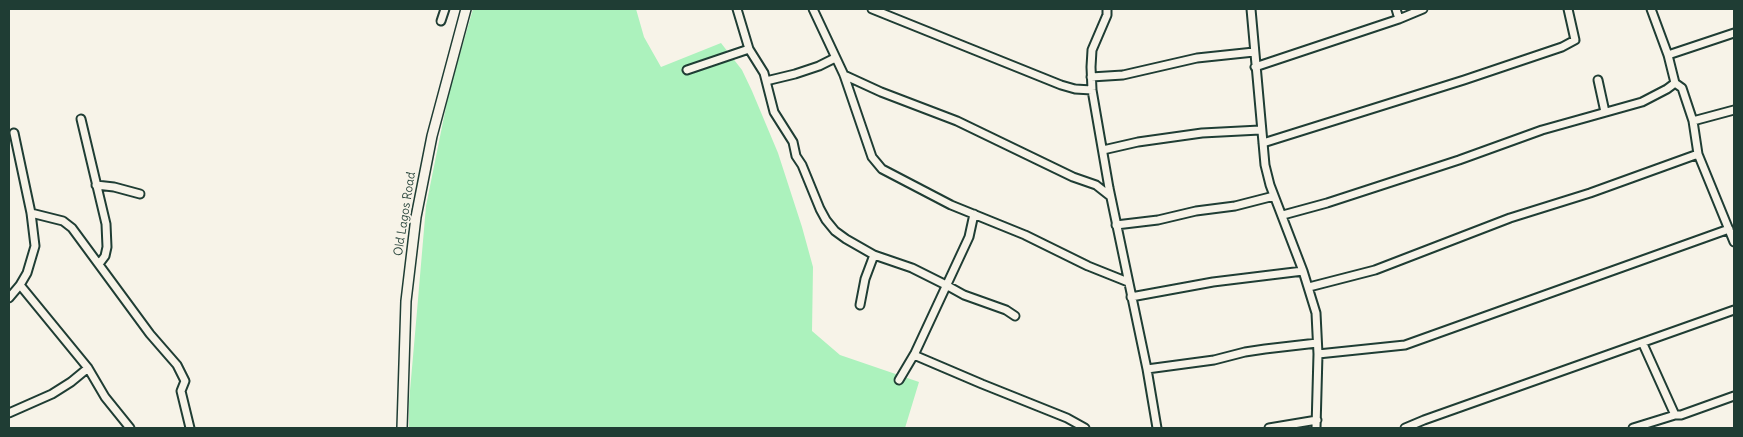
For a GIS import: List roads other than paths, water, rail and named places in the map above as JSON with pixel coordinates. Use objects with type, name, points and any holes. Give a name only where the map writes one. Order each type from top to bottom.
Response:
[{"type":"main road","name":"Old Lagos Road","points":[[402,428],[406,301],[416,217],[432,136],[466,9]]},
{"type":"street","points":[[441,21],[445,9]]},
{"type":"street","points":[[737,9],[749,49],[761,67],[774,112],[793,142],[796,156],[802,165],[820,209],[835,231],[874,256],[912,268],[964,295],[1006,310],[1015,316]]},
{"type":"street","points":[[813,9],[844,75],[860,127],[876,164],[906,182],[952,205],[1050,246],[1088,266],[1128,282]]},
{"type":"street","points":[[872,9],[1053,82],[1075,89],[1092,90]]},
{"type":"street","points":[[1107,9],[1092,50],[1092,90],[1110,196],[1147,370],[1157,428]]},
{"type":"street","points":[[1250,9],[1264,166],[1304,271],[1316,313],[1318,354],[1316,428]]},
{"type":"street","points":[[1396,9],[1399,19]]},
{"type":"street","points":[[1255,67],[1399,19],[1423,9]]},
{"type":"street","points":[[1263,143],[1562,47],[1575,40],[1568,9]]},
{"type":"street","points":[[1651,9],[1668,55],[1675,83],[1682,88],[1693,121],[1698,154],[1734,242]]},
{"type":"street","points":[[1668,55],[1734,33]]},
{"type":"street","points":[[687,70],[749,49]]},
{"type":"street","points":[[1091,78],[1123,75],[1197,58],[1254,52]]},
{"type":"street","points":[[766,81],[795,74],[835,58]]},
{"type":"street","points":[[844,75],[957,121],[1073,177],[1096,185],[1110,196]]},
{"type":"street","points":[[1598,80],[1605,112]]},
{"type":"street","points":[[849,88],[860,83]]},
{"type":"street","points":[[1282,215],[1309,209],[1542,130],[1642,102],[1675,83]]},
{"type":"street","points":[[1693,121],[1734,110]]},
{"type":"street","points":[[81,119],[106,224],[105,256],[100,264]]},
{"type":"street","points":[[1103,150],[1138,142],[1202,133],[1260,130]]},
{"type":"street","points":[[9,298],[20,285],[32,260],[35,246],[31,213],[14,133]]},
{"type":"street","points":[[1309,287],[1375,270],[1510,218],[1590,193],[1698,154]]},
{"type":"street","points":[[1096,185],[1107,180]]},
{"type":"street","points":[[96,185],[114,187],[140,194]]},
{"type":"street","points":[[1116,225],[1158,220],[1196,211],[1235,206],[1274,196]]},
{"type":"street","points":[[31,213],[63,221],[72,228],[145,327],[177,365],[185,381],[181,391],[190,428]]},
{"type":"street","points":[[899,380],[914,355],[969,237],[974,214]]},
{"type":"street","points":[[1318,354],[1405,345],[1729,229]]},
{"type":"street","points":[[860,305],[865,279],[874,256]]},
{"type":"street","points":[[1131,297],[1212,282],[1304,271]]},
{"type":"street","points":[[20,285],[88,368],[105,397],[130,428]]},
{"type":"street","points":[[1405,428],[1734,310]]},
{"type":"street","points":[[1147,370],[1214,360],[1258,350],[1317,343]]},
{"type":"street","points":[[1642,344],[1675,415]]},
{"type":"street","points":[[914,355],[1067,418],[1085,428]]},
{"type":"street","points":[[9,414],[52,394],[88,368]]},
{"type":"street","points":[[1633,428],[1734,396]]},
{"type":"street","points":[[1269,428],[1317,420]]}]
